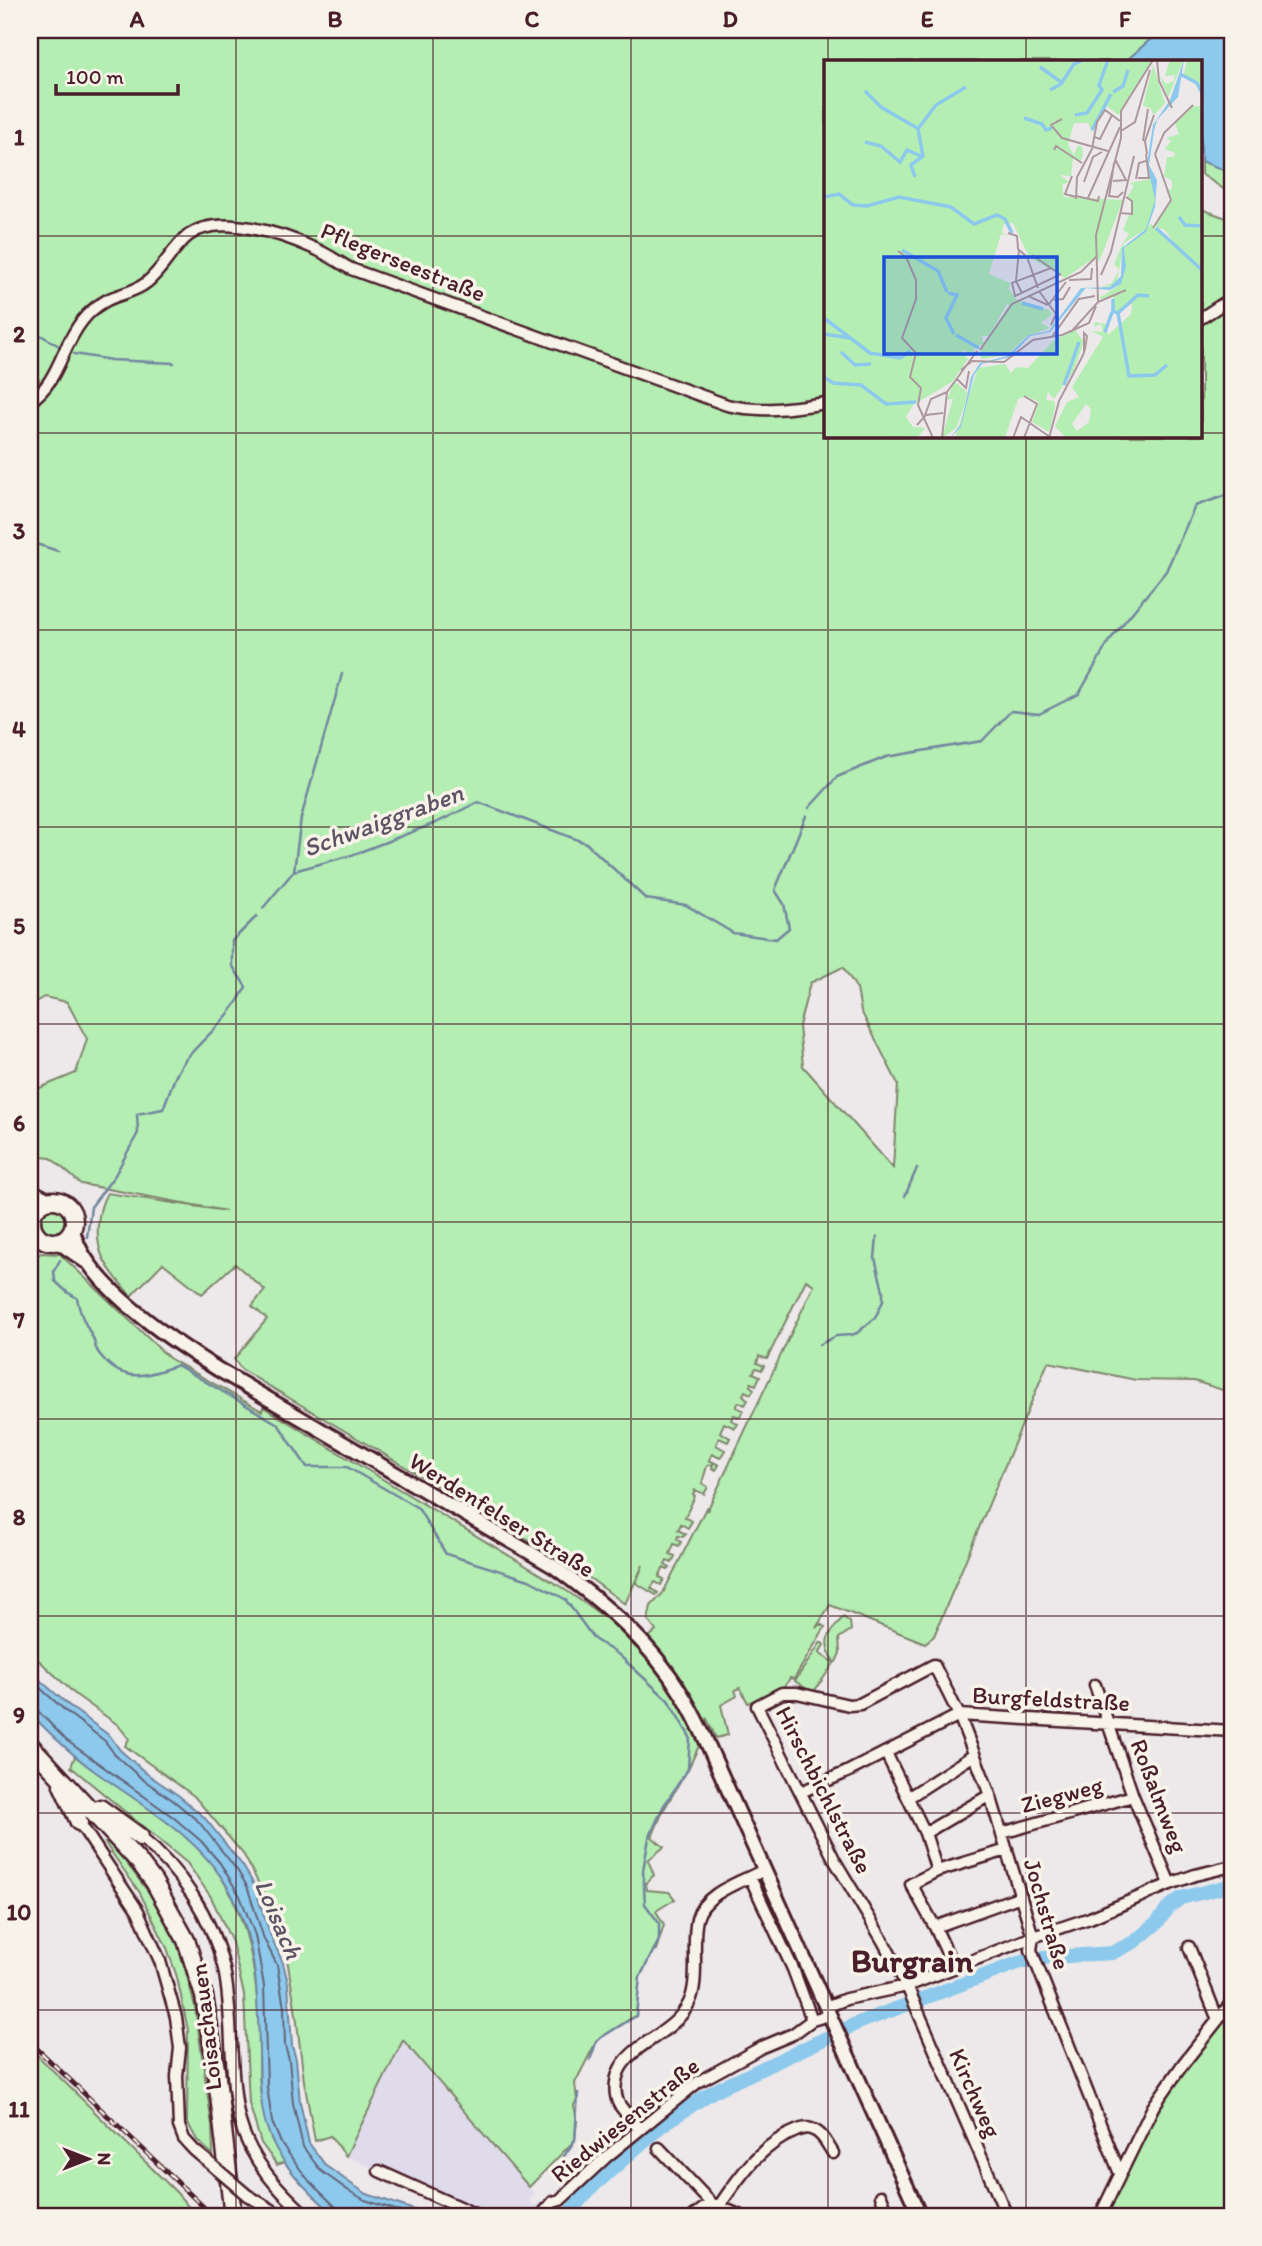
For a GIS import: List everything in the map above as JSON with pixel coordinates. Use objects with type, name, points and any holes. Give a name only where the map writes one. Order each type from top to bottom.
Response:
[{"type":"main road","points":[[30,1192],[47,1201],[61,1202],[69,1207],[73,1215],[73,1229],[69,1236],[37,1229],[37,1208],[47,1201]]},
{"type":"main road","points":[[30,1745],[139,1862],[154,1882],[186,1940],[204,1996],[233,2216]]},
{"type":"main road","points":[[62,1778],[79,1822]]},
{"type":"main road","points":[[62,1778],[140,1837]]},
{"type":"street","name":"Pflegerseestraße","points":[[30,401],[51,381],[73,335],[81,322],[92,312],[106,301],[146,283],[191,234],[202,229],[231,225],[277,235],[313,248],[351,269],[717,402],[739,408],[765,410],[824,403]]},
{"type":"street","points":[[1202,317],[1232,298]]},
{"type":"street","name":"Werdenfelser Straße","points":[[37,1229],[85,1261],[127,1303],[171,1339],[219,1370],[553,1566],[618,1617],[654,1657],[680,1691],[705,1736],[920,2216]]},
{"type":"street","name":"Werdenfelser Straße","points":[[73,1229],[85,1261]]},
{"type":"street","name":"Jochstraße","points":[[934,1665],[959,1715],[990,1795],[1033,1937],[1031,1950],[1120,2174]]},
{"type":"street","name":"Hirschbichlstraße","points":[[907,1986],[835,1861],[757,1706],[782,1693],[797,1693],[849,1705],[860,1704],[934,1665]]},
{"type":"street","name":"Roßalmweg","points":[[1095,1685],[1133,1796],[1170,1884]]},
{"type":"street","name":"Burgfeldstraße","points":[[801,1792],[886,1753],[959,1715],[1232,1731]]},
{"type":"street","points":[[886,1753],[925,1833],[937,1871]]},
{"type":"street","points":[[909,1797],[974,1755]]},
{"type":"street","points":[[925,1833],[990,1795]]},
{"type":"street","name":"Ziegweg","points":[[1002,1833],[1133,1796]]},
{"type":"street","name":"Loisachauen","points":[[79,1822],[138,1911],[160,1961],[176,2017],[180,2048],[177,2076],[179,2126],[184,2139],[247,2195],[282,2216]]},
{"type":"street","name":"Loisachauen","points":[[140,1837],[170,1866],[207,1918],[220,1957],[228,1994],[234,2095],[240,2123],[251,2151],[270,2180],[307,2216]]},
{"type":"street","points":[[954,1968],[911,1884],[937,1871],[1007,1850]]},
{"type":"street","name":"Riedwiesenstraße","points":[[541,2216],[605,2158],[698,2082],[762,2047],[793,2034],[846,1999],[907,1986],[1090,1918],[1170,1884],[1232,1866]]},
{"type":"street","points":[[639,2129],[619,2104],[615,2094],[622,2064],[666,2031],[683,2014],[690,2001],[695,1982],[695,1929],[698,1916],[706,1902],[724,1889],[764,1870]]},
{"type":"street","points":[[750,1877],[793,1969],[812,2020]]},
{"type":"street","points":[[935,1927],[1021,1896]]},
{"type":"street","points":[[1189,1947],[1218,2020]]},
{"type":"street","name":"Kirchweg","points":[[907,1986],[1007,2216]]},
{"type":"street","points":[[1100,2216],[1157,2100],[1232,2002]]},
{"type":"street","points":[[694,2216],[715,2204],[754,2159],[787,2135],[804,2128],[813,2130],[833,2153]]},
{"type":"street","points":[[659,2148],[715,2204],[741,2216]]},
{"type":"street","points":[[379,2171],[480,2216]]},
{"type":"street","points":[[881,2196],[889,2216]]},
{"type":"shaded area","points":[[402,2040],[535,2194],[529,2201],[535,2206],[540,2201],[547,2208],[539,2216],[482,2216],[346,2156]]},
{"type":"green space","points":[[30,30],[1161,30],[1127,60],[824,60],[824,438],[1202,438],[1202,209],[1232,220],[1232,1393],[1194,1381],[1136,1380],[1048,1362],[934,1636],[925,1643],[830,1605],[816,1628],[820,1624],[825,1627],[794,1679],[790,1678],[777,1692],[748,1703],[740,1688],[735,1690],[737,1696],[721,1705],[728,1735],[716,1738],[707,1719],[698,1742],[700,1744],[663,1811],[652,1837],[664,1847],[648,1860],[654,1875],[646,1883],[647,1890],[669,1892],[675,1899],[656,1911],[664,1925],[656,1950],[654,1949],[640,1977],[636,2015],[597,2040],[575,2083],[575,2140],[529,2187],[403,2040],[346,2156],[330,2136],[315,2141],[286,1952],[267,1900],[244,1855],[194,1796],[125,1746],[129,1739],[118,1725],[76,1695],[30,1652],[30,1261],[41,1253],[60,1254],[169,1358],[262,1411],[263,1407],[561,1587],[610,1621],[636,1648],[656,1631],[648,1620],[651,1606],[663,1593],[707,1506],[707,1511],[814,1285],[806,1280],[767,1359],[759,1356],[757,1363],[764,1366],[762,1370],[756,1368],[753,1373],[760,1376],[756,1385],[751,1383],[750,1386],[754,1389],[751,1394],[745,1391],[743,1395],[748,1400],[745,1405],[739,1402],[736,1407],[743,1410],[740,1417],[734,1415],[731,1420],[738,1424],[735,1428],[724,1423],[720,1432],[730,1438],[728,1442],[719,1438],[716,1445],[725,1450],[720,1458],[712,1454],[709,1460],[719,1465],[716,1470],[712,1468],[713,1464],[707,1466],[702,1483],[708,1487],[704,1494],[695,1490],[693,1494],[695,1496],[685,1517],[692,1521],[688,1528],[681,1524],[678,1530],[686,1534],[683,1537],[678,1536],[677,1539],[681,1542],[679,1546],[674,1544],[670,1554],[675,1556],[672,1563],[667,1561],[665,1565],[670,1568],[668,1570],[663,1568],[659,1577],[664,1579],[661,1585],[655,1582],[651,1588],[658,1593],[656,1595],[636,1583],[643,1565],[625,1604],[576,1568],[242,1370],[234,1359],[267,1319],[252,1306],[265,1290],[235,1264],[202,1294],[163,1263],[131,1296],[111,1271],[99,1246],[99,1216],[107,1193],[226,1211],[81,1184],[51,1158],[30,1156],[30,1092],[76,1073],[87,1039],[67,1002],[44,997],[30,1005],[30,415],[37,409],[35,405],[30,408],[30,395],[42,384],[39,380],[30,378]],"holes":[[[843,967],[857,989],[861,1011],[898,1084],[893,1168],[803,1066],[799,1026],[810,983]]]},
{"type":"green space","points":[[1202,161],[1232,173],[1232,188],[1225,190],[1202,175]]},
{"type":"green space","points":[[53,1205],[64,1210],[69,1221],[64,1232],[53,1237],[42,1232],[37,1221],[42,1210]]},
{"type":"green space","points":[[843,1617],[850,1622],[851,1630],[839,1638],[840,1653],[834,1662],[828,1648],[828,1638]]},
{"type":"green space","points":[[821,1642],[824,1645],[819,1653],[834,1663],[813,1693],[795,1681]]},
{"type":"green space","points":[[75,1756],[195,1845],[212,1864],[226,1886],[237,1908],[251,1957],[258,2008],[259,2080],[263,2105],[268,2126],[285,2162],[277,2165],[261,2143],[249,2103],[244,1995],[232,1942],[211,1897],[187,1863],[71,1767]]},
{"type":"green space","points":[[105,1843],[111,1843],[150,1894],[180,1949],[195,2007],[212,2125],[213,2155],[197,2140],[187,2122],[188,2030],[177,1977],[167,1948],[140,1893]]},
{"type":"green space","points":[[1232,2009],[1232,2216],[1104,2216],[1166,2096]]},
{"type":"green space","points":[[30,2048],[177,2193],[196,2216],[30,2216]]},
{"type":"water","points":[[1161,30],[1232,30],[1232,173],[1202,161],[1202,60],[1127,60]]},
{"type":"water","points":[[30,1669],[72,1708],[110,1736],[120,1750],[147,1774],[204,1817],[243,1866],[253,1883],[288,1983],[292,2046],[309,2143],[326,2166],[367,2194],[432,2216],[336,2216],[304,2186],[285,2163],[271,2138],[264,2116],[260,2088],[255,1974],[248,1937],[235,1901],[209,1861],[175,1828],[79,1759],[30,1713]]},
{"type":"waterway","points":[[30,329],[61,347]]},
{"type":"waterway","points":[[74,354],[111,360],[174,363]]},
{"type":"waterway","name":"Schwaiggraben","points":[[809,808],[837,777],[886,757],[982,741],[1011,711],[1039,714],[1079,694],[1109,641],[1166,571],[1195,506],[1230,494],[1232,490]]},
{"type":"waterway","points":[[30,542],[58,551]]},
{"type":"waterway","points":[[294,871],[301,818],[342,674]]},
{"type":"waterway","name":"Schwaiggraben","points":[[263,908],[294,871],[352,855],[438,822],[478,802],[586,843],[646,899],[686,905],[733,933],[776,939],[789,928],[784,904],[775,890],[806,816]]},
{"type":"waterway","name":"Schwaiggraben","points":[[87,1237],[91,1207],[115,1175],[138,1133],[137,1114],[163,1109],[182,1064],[225,1018],[246,987],[232,965],[232,941],[257,916]]},
{"type":"waterway","points":[[905,1196],[917,1168]]},
{"type":"waterway","points":[[819,1345],[836,1336],[857,1333],[875,1318],[883,1301],[875,1258],[877,1237]]},
{"type":"waterway","name":"Schwaiggraben","points":[[60,1260],[54,1271],[55,1281],[77,1298],[96,1349],[110,1366],[137,1375],[177,1365],[278,1424],[307,1467],[347,1467],[418,1508],[446,1554],[529,1580],[565,1599],[594,1639],[619,1655],[668,1700],[690,1737],[688,1769],[663,1807],[649,1838],[643,1870],[645,1904],[659,1923],[659,1940],[640,1977],[636,2016],[597,2040],[590,2060]]},
{"type":"waterway","points":[[566,2216],[590,2189],[661,2126],[712,2092],[858,2023],[1018,1963],[1039,1958],[1112,1953],[1134,1942],[1181,1898],[1232,1885]]},
{"type":"waterway","name":"Schwaiggraben","points":[[558,2165],[575,2140],[578,2093]]},
{"type":"waterway","name":"Schwaiggraben","points":[[556,2196],[560,2216]]},
{"type":"railway","points":[[30,2042],[213,2216]]},
{"type":"district","name":"Burgrain","points":[[912,1961]]},
{"type":"water label","name":"Loisach","points":[[279,1919]]}]
